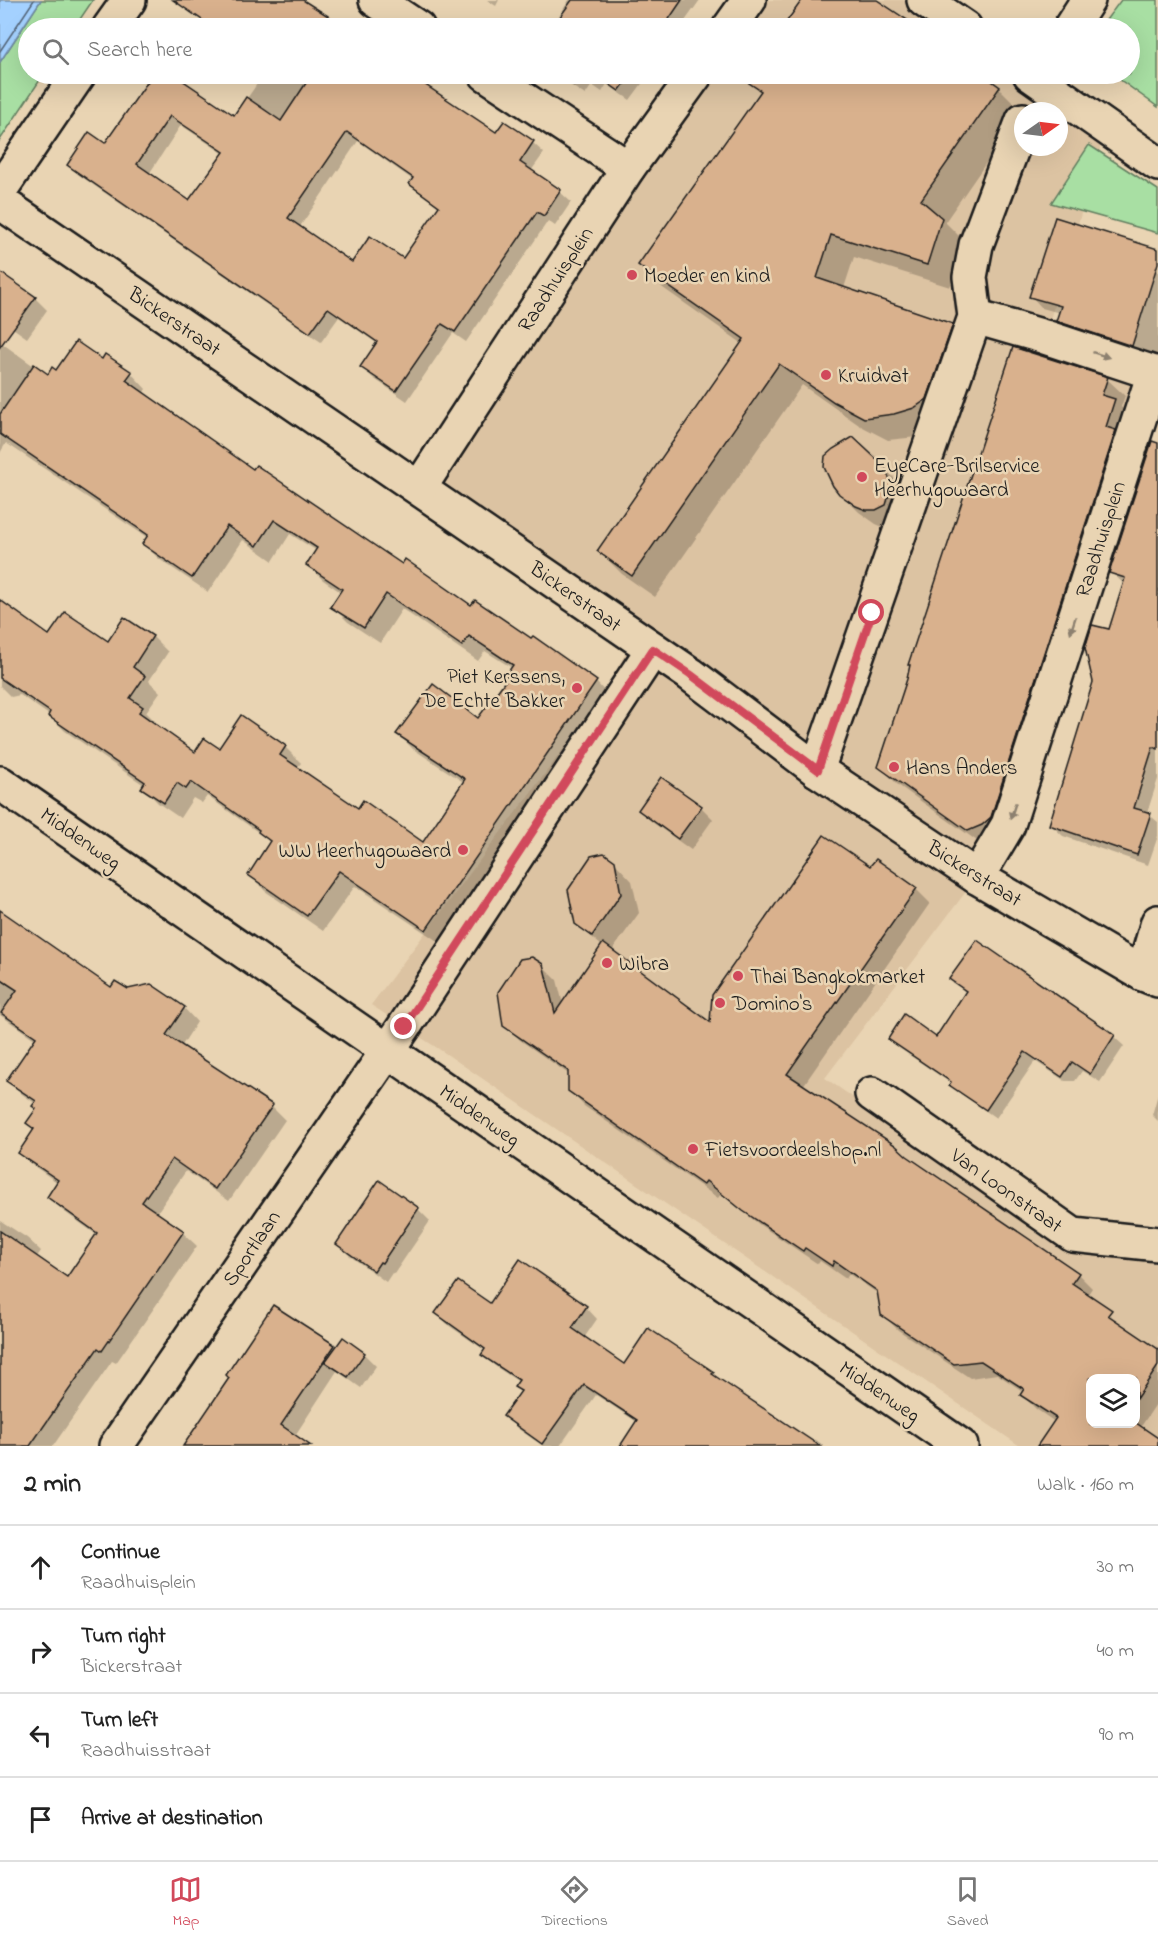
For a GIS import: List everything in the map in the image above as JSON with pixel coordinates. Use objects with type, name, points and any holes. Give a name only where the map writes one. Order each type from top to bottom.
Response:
[{"type":"street","points":[[117,18],[129,0]]},
{"type":"street","points":[[375,0],[403,18]]},
{"type":"street","points":[[736,18],[749,0]]},
{"type":"street","points":[[924,0],[950,18]]},
{"type":"street","points":[[1076,18],[1088,0]]},
{"type":"street","points":[[0,190],[72,84]]},
{"type":"street","points":[[501,84],[628,168]]},
{"type":"street","name":"Raadhuisplein","points":[[420,488],[628,168],[689,84]]},
{"type":"street","points":[[1029,102],[1034,84]]},
{"type":"street","points":[[1049,84],[1158,164]]},
{"type":"street","points":[[818,770],[975,317],[970,277],[976,245],[1014,144]]},
{"type":"street","name":"Bickerstraat","points":[[0,202],[690,674],[818,770],[978,877],[1150,977]]},
{"type":"street","name":"Raadhuisplein","points":[[975,317],[1045,337],[1154,373],[1008,825],[978,877]]},
{"type":"street","name":"Sportlaan","points":[[116,1446],[387,1051],[653,649]]},
{"type":"street","name":"Middenweg","points":[[0,783],[961,1446]]},
{"type":"street","points":[[1150,977],[1158,922]]},
{"type":"street","name":"Van Loonstraat","points":[[872,1094],[1073,1235],[1158,1244]]},
{"type":"shaded area","points":[[749,0],[924,0],[950,18],[736,18]]},
{"type":"shaded area","points":[[691,84],[1044,84],[1106,128],[1045,337],[1154,373],[977,877],[825,1078],[1065,1244],[1158,1253],[1158,1446],[1020,1446],[448,1055],[371,1005],[601,699],[634,637],[420,487]]},
{"type":"green space","points":[[41,0],[93,0],[81,18],[29,18]]},
{"type":"green space","points":[[1121,0],[1158,0],[1158,107],[1126,84],[1140,84],[1140,18],[1108,18]]},
{"type":"green space","points":[[18,35],[18,84],[37,84],[0,140],[0,62]]},
{"type":"green space","points":[[1089,145],[1158,190],[1158,233],[1051,203]]},
{"type":"water","points":[[0,0],[41,0],[29,18],[18,18],[18,35],[0,62]]},
{"type":"building","points":[[173,0],[303,0],[331,18],[199,18]]},
{"type":"building","points":[[572,0],[682,0],[670,18],[559,18]]},
{"type":"building","points":[[802,0],[877,0],[904,18],[789,18]]},
{"type":"building","points":[[146,84],[188,84],[234,115],[246,97],[281,121],[305,84],[424,84],[496,132],[504,121],[534,141],[520,162],[561,190],[544,216],[537,212],[455,332],[442,324],[396,391],[360,367],[377,342],[328,308],[310,333],[67,165],[89,132],[105,143]],"holes":[[[170,116],[224,152],[189,200],[137,164]],[[347,132],[413,178],[409,184],[439,206],[403,258],[370,236],[352,262],[288,218]]]},
{"type":"building","points":[[609,84],[624,84],[619,91]]},
{"type":"building","points":[[750,84],[996,84],[1000,87],[921,200],[942,218],[927,265],[831,235],[817,278],[953,324],[927,399],[914,408],[894,414],[864,418],[834,402],[779,364],[632,576],[597,551],[744,339],[638,265],[761,91]]},
{"type":"building","points":[[1055,217],[1158,249],[1158,263],[1132,346],[1056,321],[1061,306],[1029,297]]},
{"type":"building","points":[[0,272],[36,297],[0,347]]},
{"type":"building","points":[[76,341],[102,359],[105,354],[132,372],[126,380],[253,469],[256,465],[402,564],[405,559],[471,605],[475,600],[531,638],[533,636],[597,681],[426,930],[339,871],[307,916],[248,875],[270,841],[258,832],[259,830],[191,782],[186,789],[177,783],[164,803],[141,788],[145,782],[48,716],[50,712],[0,678],[0,600],[49,635],[65,612],[108,641],[124,617],[153,636],[133,667],[145,676],[130,698],[143,707],[139,712],[195,752],[204,738],[219,748],[241,715],[286,746],[280,755],[358,808],[363,800],[423,842],[465,779],[396,734],[433,684],[478,718],[508,677],[506,675],[513,665],[469,636],[462,646],[386,594],[364,628],[330,607],[342,589],[306,565],[317,548],[274,520],[257,546],[227,526],[192,578],[142,544],[148,535],[0,434],[0,414],[34,364],[48,374],[52,367],[56,370]]},
{"type":"building","points":[[1013,347],[1108,377],[1102,395],[1115,399],[1106,427],[1116,430],[991,817],[982,825],[968,831],[878,767],[907,679],[910,665],[908,665]]},
{"type":"building","points":[[853,437],[884,466],[892,485],[886,505],[876,510],[866,510],[856,506],[839,494],[824,467],[825,456]]},
{"type":"building","points":[[1152,441],[1158,443],[1158,749],[1153,747],[1134,808],[1151,813],[1137,855],[1049,825],[1093,682],[1085,648],[1092,625],[1109,629],[1125,578],[1109,573]]},
{"type":"building","points":[[661,777],[702,806],[678,839],[638,810]]},
{"type":"building","points":[[824,835],[870,866],[876,859],[917,888],[787,1074],[895,1145],[907,1156],[1079,1273],[1072,1283],[1112,1310],[1108,1315],[1158,1349],[1158,1366],[1140,1393],[1140,1374],[1086,1374],[1086,1428],[1140,1428],[1140,1426],[1158,1438],[1158,1446],[1037,1446],[1056,1418],[1020,1395],[1024,1389],[981,1361],[954,1364],[881,1315],[877,1291],[834,1261],[832,1266],[805,1248],[803,1251],[743,1211],[706,1181],[703,1185],[568,1091],[568,1071],[503,1026],[498,992],[520,959],[532,957],[543,964],[555,1013],[603,943],[710,1022],[712,995]]},
{"type":"building","points":[[604,853],[615,861],[621,894],[592,936],[575,924],[568,890],[591,856]]},
{"type":"building","points":[[0,910],[111,987],[115,981],[128,989],[151,984],[185,1007],[166,1035],[273,1105],[215,1189],[172,1159],[142,1202],[184,1231],[102,1351],[98,1348],[30,1446],[0,1446],[0,1231],[67,1277],[97,1233],[47,1197],[58,1180],[18,1153],[34,1129],[26,1123],[36,1109],[32,1106],[36,1101],[6,1081],[36,1037],[1,1013],[17,990],[0,979]]},
{"type":"building","points":[[977,940],[1115,1035],[1090,1074],[1072,1062],[1062,1077],[1025,1052],[986,1110],[949,1085],[951,1082],[888,1039],[904,1014],[936,1037],[966,991],[949,979]]},
{"type":"building","points":[[379,1180],[419,1208],[382,1263],[380,1262],[374,1271],[336,1244]]},
{"type":"building","points":[[520,1259],[587,1306],[572,1328],[624,1364],[648,1328],[820,1446],[620,1446],[637,1420],[584,1385],[542,1444],[503,1416],[521,1391],[514,1387],[519,1380],[481,1355],[485,1349],[435,1313],[458,1281],[490,1303]]},
{"type":"building","points":[[273,1305],[335,1345],[281,1425],[311,1446],[183,1446],[229,1378],[226,1375]]},
{"type":"building","points":[[343,1337],[365,1353],[348,1377],[325,1362]]},
{"type":"place","name":"Moeder en kind","points":[[632,275]]},
{"type":"place","name":"Kruidvat","points":[[826,375]]},
{"type":"place","name":"EyeCare-Brilservice Heerhugowaard","points":[[862,477]]},
{"type":"place","name":"Piet Kerssens, De Echte Bakker","points":[[577,688]]},
{"type":"place","name":"Hans Anders","points":[[894,767]]},
{"type":"place","name":"WW Heerhugowaard","points":[[463,850]]},
{"type":"place","name":"Wibra","points":[[607,963]]},
{"type":"place","name":"Thai Bangkokmarket","points":[[738,976]]},
{"type":"place","name":"Domino's","points":[[720,1003]]},
{"type":"place","name":"Fietsvoordeelshop.nl","points":[[693,1149]]},
{"type":"route","points":[[404,1027],[653,649],[818,770],[872,613]]}]
